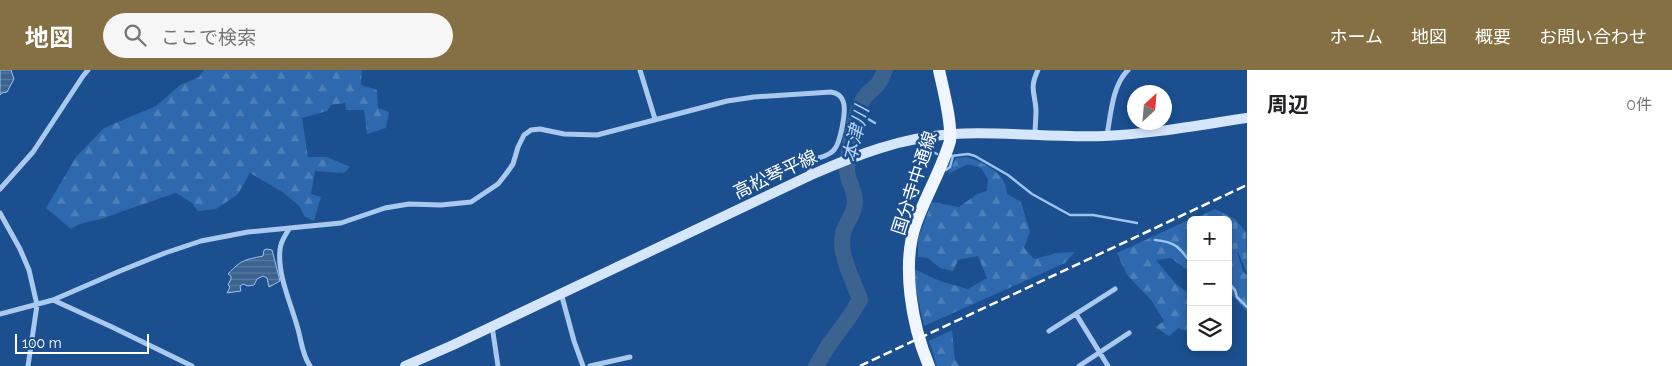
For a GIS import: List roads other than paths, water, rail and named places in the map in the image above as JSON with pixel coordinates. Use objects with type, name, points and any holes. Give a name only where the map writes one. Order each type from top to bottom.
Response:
[{"type":"main road","name":"国分寺中通線","points":[[929,366],[911,300],[910,272],[912,238],[916,223],[948,149],[951,134],[939,70]]},
{"type":"main road","name":"高松琴平線","points":[[405,366],[811,175],[858,155],[915,139],[951,134],[1106,136],[1247,118]]},
{"type":"street","points":[[0,189],[33,152],[88,70]]},
{"type":"street","points":[[640,70],[655,119]]},
{"type":"street","points":[[1035,136],[1036,109],[1033,83],[1038,70]]},
{"type":"street","points":[[1106,136],[1117,86],[1122,76],[1128,70]]},
{"type":"street","points":[[0,314],[53,300],[147,260],[201,241],[248,232],[341,223],[385,208],[409,204],[441,205],[471,202],[498,184],[513,164],[524,135],[531,130],[540,128],[564,134],[596,135],[727,101],[754,97],[831,92],[838,94],[843,100],[844,107],[838,144],[830,154],[807,162],[811,175]]},
{"type":"street","points":[[0,213],[20,249],[29,270],[36,305],[28,366]]},
{"type":"street","points":[[289,229],[280,249],[281,267],[304,355],[310,366]]},
{"type":"street","points":[[1049,331],[1115,289]]},
{"type":"street","points":[[561,293],[583,366]]},
{"type":"street","points":[[53,300],[192,366]]},
{"type":"street","points":[[1076,314],[1108,366]]},
{"type":"street","points":[[492,326],[498,366]]},
{"type":"street","points":[[1079,366],[1129,333]]},
{"type":"street","points":[[590,366],[630,357]]},
{"type":"waterway","name":"本津川","points":[[816,366],[860,300],[847,267],[842,242],[843,234],[855,206],[855,198],[847,172],[848,160],[852,132],[860,105],[878,84],[885,70]]},
{"type":"waterway","points":[[858,113],[875,123]]},
{"type":"waterway","points":[[920,145],[937,154]]},
{"type":"waterway","points":[[951,156],[968,154],[975,156],[1008,175],[1032,194],[1070,215],[1093,215],[1137,223]]},
{"type":"waterway","points":[[946,170],[950,167],[953,156]]},
{"type":"waterway","points":[[1155,240],[1168,242],[1176,246],[1189,261]]},
{"type":"waterway","points":[[1232,287],[1237,297],[1247,307]]},
{"type":"railway","points":[[860,366],[1247,185]]}]
